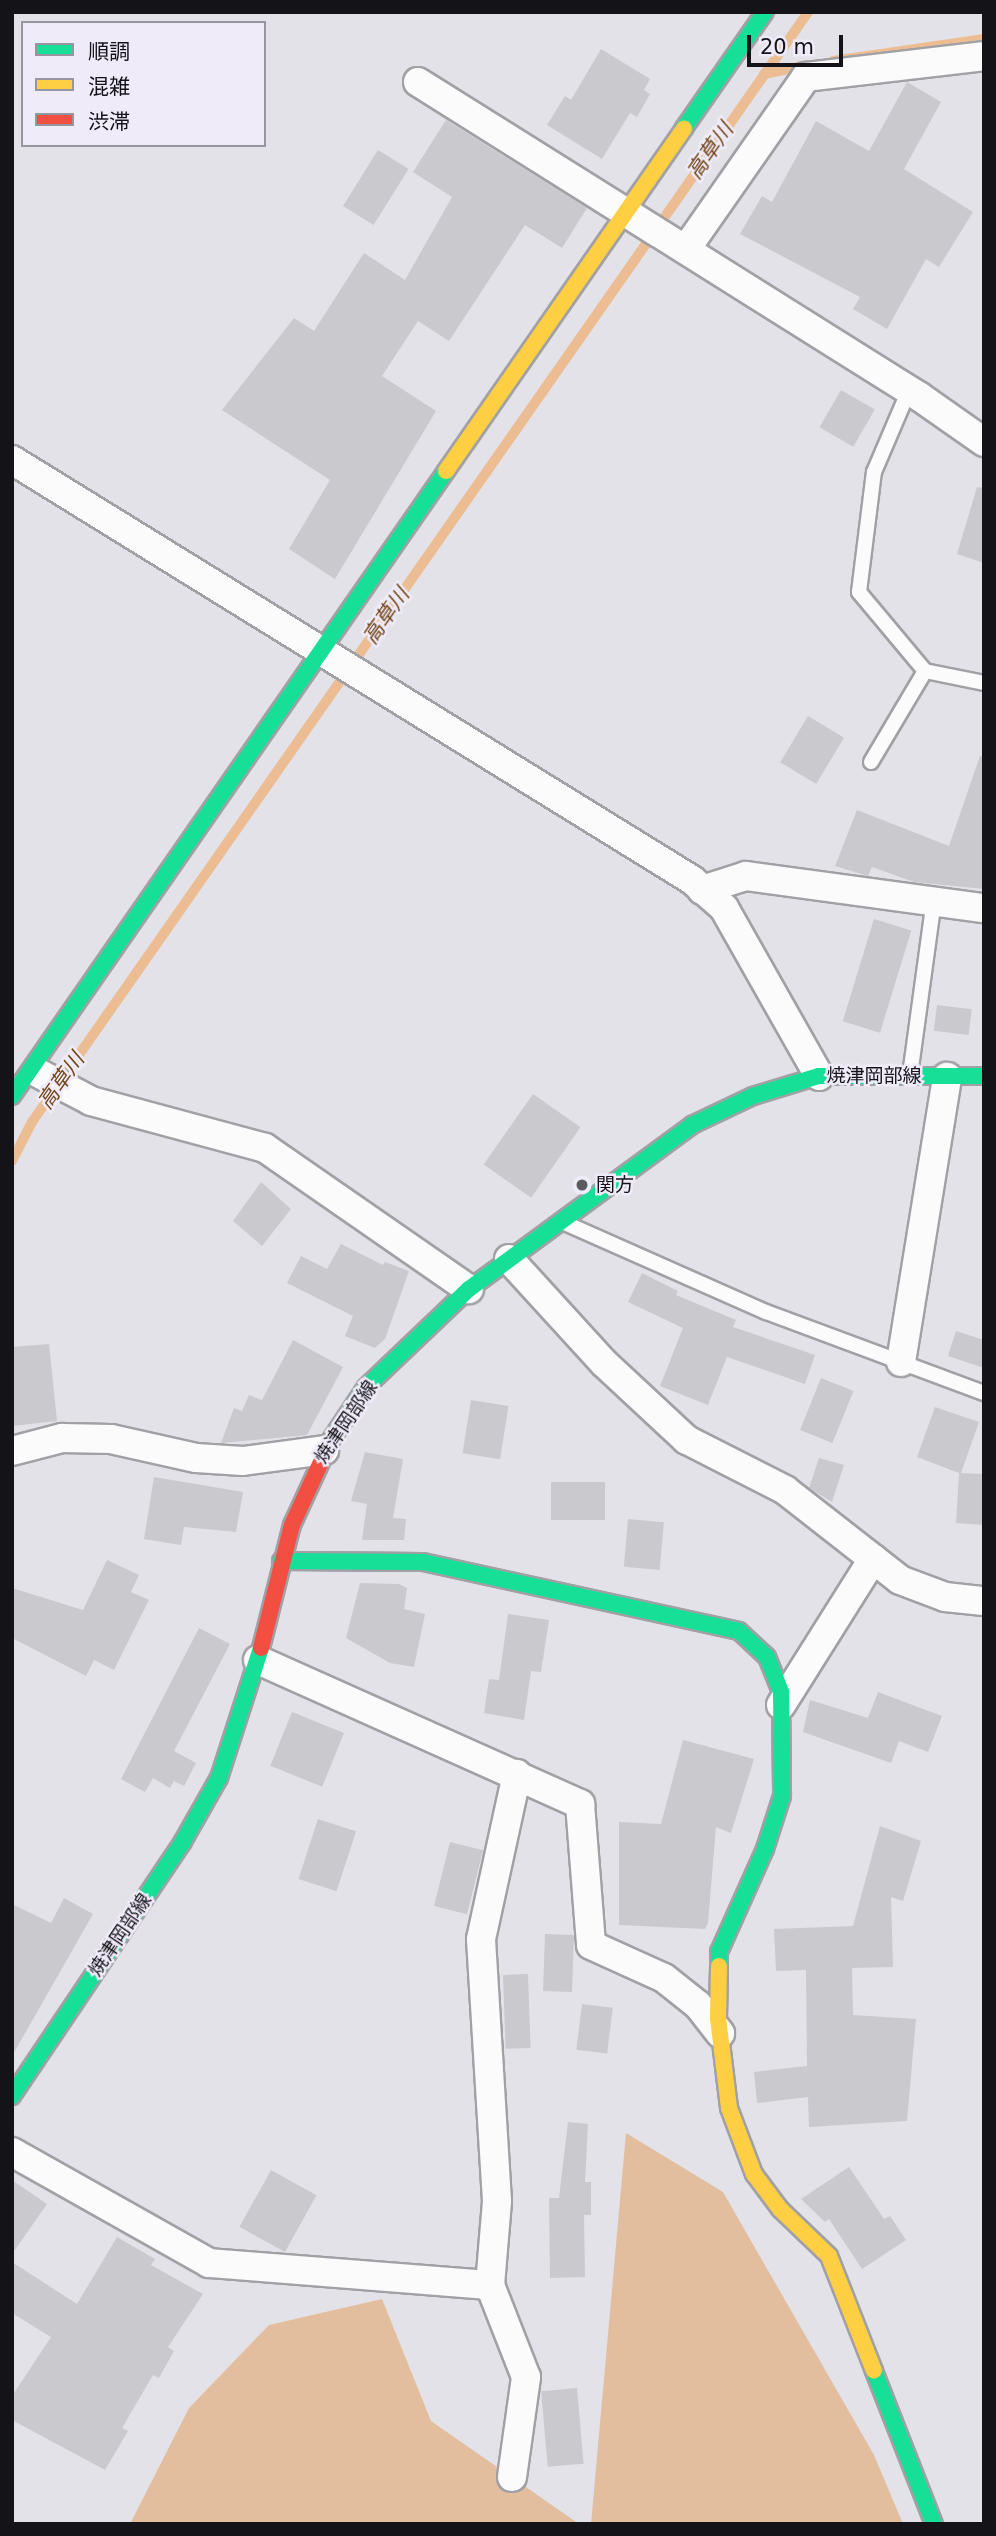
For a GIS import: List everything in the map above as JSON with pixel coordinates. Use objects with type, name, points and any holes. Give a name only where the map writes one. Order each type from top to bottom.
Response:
[{"type":"street","points":[[12,1096],[631,215],[765,12]]},
{"type":"street","points":[[681,246],[806,77],[984,56]]},
{"type":"street","points":[[418,82],[909,390],[984,442]]},
{"type":"street","points":[[12,460],[702,890],[724,908],[754,956],[819,1076]]},
{"type":"street","points":[[702,890],[746,876],[984,908]]},
{"type":"street","points":[[38,1073],[78,1094],[265,1148],[469,1289]]},
{"type":"street","name":"焼津岡部線","points":[[12,2096],[21,2066],[182,1843],[219,1778],[258,1660],[281,1560],[324,1450],[366,1387],[469,1289],[692,1125],[753,1096],[819,1076],[984,1076]]},
{"type":"street","points":[[901,1363],[947,1077]]},
{"type":"street","points":[[509,1259],[604,1363],[687,1440],[785,1490],[900,1580],[945,1597],[984,1601]]},
{"type":"street","points":[[12,1451],[62,1438],[111,1439],[196,1458],[243,1461],[324,1450]]},
{"type":"street","points":[[781,1705],[873,1559]]},
{"type":"street","points":[[281,1560],[423,1562],[739,1631],[767,1657],[781,1705],[782,1796],[765,1849],[719,1952],[720,2033],[729,2108],[754,2174],[780,2209],[829,2256],[934,2524]]},
{"type":"street","points":[[258,1660],[580,1804],[591,1945],[664,1978],[698,2005],[720,2033]]},
{"type":"street","points":[[512,2477],[526,2377],[490,2285],[498,2201],[481,1939],[517,1774]]},
{"type":"street","points":[[12,2152],[209,2263],[490,2285]]},
{"type":"lane","points":[[909,390],[874,472],[859,592],[925,671],[984,683]]},
{"type":"lane","points":[[871,762],[925,671]]},
{"type":"lane","points":[[910,1075],[934,900]]},
{"type":"lane","points":[[561,1221],[766,1312],[984,1393]]},
{"type":"shaded area","points":[[626,2133],[723,2192],[874,2455],[903,2524],[591,2524]]},
{"type":"shaded area","points":[[382,2299],[431,2421],[579,2524],[130,2524],[189,2408],[269,2325]]},
{"type":"building","points":[[601,49],[650,79],[644,90],[650,94],[637,117],[630,113],[602,159],[547,125],[565,96],[571,100]]},
{"type":"building","points":[[907,82],[941,102],[904,169],[973,212],[939,267],[926,259],[887,329],[853,309],[860,297],[740,234],[762,196],[772,202],[816,121],[869,151]]},
{"type":"building","points":[[446,120],[587,208],[562,248],[525,225],[449,341],[418,321],[382,376],[436,411],[335,579],[289,549],[330,480],[222,410],[294,318],[314,331],[364,253],[405,280],[452,197],[413,172]]},
{"type":"building","points":[[378,150],[409,169],[374,225],[343,206]]},
{"type":"building","points":[[841,390],[875,409],[853,447],[820,427]]},
{"type":"building","points":[[977,487],[984,488],[984,563],[957,554]]},
{"type":"building","points":[[808,716],[844,738],[816,784],[780,762]]},
{"type":"building","points":[[980,756],[984,757],[984,889],[914,882],[872,867],[868,876],[835,866],[857,810],[949,846]]},
{"type":"building","points":[[874,919],[911,930],[880,1033],[843,1021]]},
{"type":"building","points":[[937,1005],[972,1009],[969,1035],[934,1031]]},
{"type":"building","points":[[533,1094],[581,1127],[531,1198],[484,1164]]},
{"type":"building","points":[[261,1182],[291,1209],[262,1246],[233,1221]]},
{"type":"building","points":[[341,1244],[383,1265],[385,1262],[409,1271],[385,1339],[375,1348],[345,1336],[353,1316],[287,1283],[301,1256],[327,1269]]},
{"type":"building","points":[[642,1273],[678,1291],[676,1295],[736,1320],[733,1327],[815,1355],[805,1384],[727,1357],[708,1405],[660,1386],[683,1328],[628,1302]]},
{"type":"building","points":[[956,1331],[984,1340],[984,1368],[948,1356]]},
{"type":"building","points":[[293,1340],[343,1367],[307,1435],[221,1443],[234,1408],[242,1411],[249,1395],[262,1400]]},
{"type":"building","points":[[49,1344],[57,1421],[12,1426],[12,1347]]},
{"type":"building","points":[[821,1378],[853,1391],[832,1443],[800,1430]]},
{"type":"building","points":[[471,1400],[509,1406],[500,1459],[463,1453]]},
{"type":"building","points":[[935,1407],[979,1422],[961,1473],[984,1474],[984,1525],[956,1523],[959,1473],[917,1457]]},
{"type":"building","points":[[365,1452],[403,1459],[393,1518],[406,1519],[404,1540],[362,1540],[367,1504],[351,1501]]},
{"type":"building","points":[[819,1458],[844,1465],[832,1502],[809,1488]]},
{"type":"building","points":[[154,1477],[243,1492],[236,1532],[184,1527],[181,1545],[144,1539]]},
{"type":"building","points":[[551,1482],[605,1482],[605,1520],[551,1520]]},
{"type":"building","points":[[628,1519],[664,1522],[660,1570],[624,1567]]},
{"type":"building","points":[[107,1560],[139,1575],[131,1592],[149,1600],[114,1670],[94,1660],[86,1676],[12,1638],[12,1588],[83,1610]]},
{"type":"building","points":[[360,1583],[399,1584],[407,1588],[404,1609],[425,1614],[414,1667],[390,1663],[346,1638]]},
{"type":"building","points":[[508,1614],[549,1620],[541,1672],[531,1671],[524,1720],[484,1713],[489,1679],[499,1680]]},
{"type":"building","points":[[199,1628],[230,1644],[174,1751],[196,1763],[184,1786],[174,1781],[170,1788],[153,1778],[145,1792],[121,1779]]},
{"type":"building","points":[[878,1692],[942,1716],[928,1752],[899,1741],[891,1763],[803,1732],[810,1700],[868,1718]]},
{"type":"building","points":[[292,1712],[344,1733],[322,1787],[270,1766]]},
{"type":"building","points":[[683,1740],[754,1759],[731,1833],[716,1827],[708,1923],[705,1929],[619,1925],[619,1822],[661,1824]]},
{"type":"building","points":[[318,1819],[356,1831],[337,1891],[299,1879]]},
{"type":"building","points":[[880,1826],[921,1841],[903,1901],[891,1897],[893,1967],[852,1968],[853,2015],[916,2019],[907,2121],[809,2127],[808,2097],[757,2103],[754,2072],[807,2066],[806,1970],[776,1971],[774,1929],[853,1926]]},
{"type":"building","points":[[450,1842],[483,1850],[467,1914],[434,1906]]},
{"type":"building","points":[[64,1898],[93,1914],[12,2056],[12,1904],[51,1923]]},
{"type":"building","points":[[545,1934],[574,1935],[572,1992],[543,1991]]},
{"type":"building","points":[[528,1974],[531,2048],[506,2049],[503,1975]]},
{"type":"building","points":[[582,2004],[613,2008],[607,2053],[576,2050]]},
{"type":"building","points":[[568,2122],[588,2124],[585,2182],[591,2182],[591,2215],[584,2215],[585,2277],[550,2278],[549,2198],[559,2198]]},
{"type":"building","points":[[849,2167],[884,2219],[890,2216],[906,2240],[862,2269],[829,2219],[825,2222],[801,2199]]},
{"type":"building","points":[[271,2170],[316,2195],[285,2252],[239,2227]]},
{"type":"building","points":[[12,2180],[47,2204],[12,2254]]},
{"type":"building","points":[[117,2237],[155,2259],[151,2265],[203,2294],[168,2347],[174,2351],[159,2378],[153,2375],[122,2428],[128,2431],[105,2470],[12,2420],[12,2396],[51,2337],[12,2313],[12,2262],[77,2304]]},
{"type":"building","points":[[577,2388],[584,2464],[548,2467],[541,2391]]},
{"type":"waterway","name":"高草川","points":[[12,1161],[32,1122],[808,12]]},
{"type":"waterway","points":[[833,61],[984,39]]},
{"type":"waterway","points":[[764,74],[808,65]]},
{"type":"traffic: fast","points":[[684,128],[765,12]]},
{"type":"traffic: fast","points":[[12,1096],[446,471]]},
{"type":"traffic: fast","points":[[332,1438],[366,1387],[469,1289],[692,1125],[753,1096],[819,1076],[984,1076]]},
{"type":"traffic: fast","points":[[281,1561],[423,1562],[739,1631],[767,1657],[781,1692],[782,1796],[765,1849],[719,1952],[719,1966]]},
{"type":"traffic: fast","points":[[12,2096],[182,1843],[219,1778],[261,1648]]},
{"type":"traffic: fast","points":[[874,2371],[934,2524]]},
{"type":"traffic: slow","points":[[446,471],[684,128]]},
{"type":"traffic: slow","points":[[719,1966],[718,2018],[729,2108],[754,2174],[780,2209],[829,2256],[874,2371]]},
{"type":"traffic: jam","points":[[261,1648],[292,1525],[332,1438]]},
{"type":"place","name":"関方","points":[[582,1185]]}]
